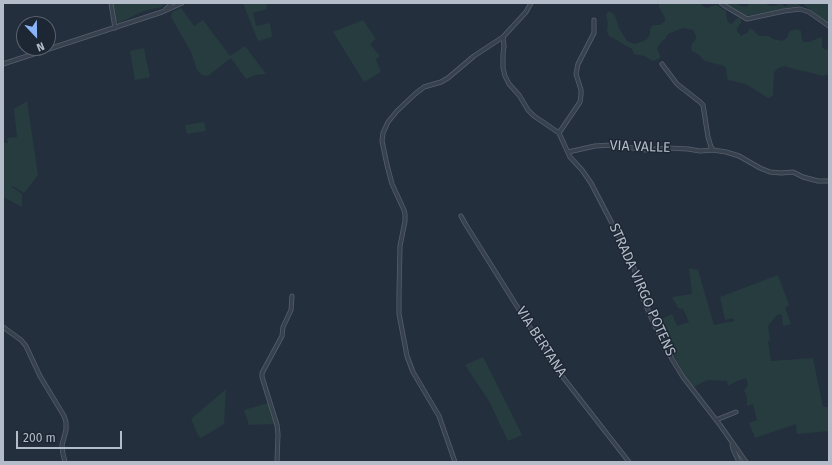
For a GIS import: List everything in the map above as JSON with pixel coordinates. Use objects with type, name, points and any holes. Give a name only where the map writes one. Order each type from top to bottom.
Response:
[{"type":"street","points":[[111,3],[114,28]]},
{"type":"street","points":[[162,12],[172,3]]},
{"type":"street","points":[[3,64],[162,12],[182,3]]},
{"type":"street","points":[[455,462],[439,416],[413,372],[407,356],[399,314],[400,246],[405,214],[392,184],[383,150],[383,133],[388,122],[397,111],[415,94],[424,87],[441,82],[448,78],[474,56],[503,37],[526,12],[531,3]]},
{"type":"street","points":[[721,3],[748,19],[800,9],[809,12],[829,26]]},
{"type":"street","points":[[559,133],[580,102],[581,95],[576,74],[578,64],[594,33],[594,20]]},
{"type":"street","name":"STRADA VIRGO POTENS","points":[[503,37],[503,68],[509,84],[519,95],[531,113],[559,133],[570,158],[582,170],[591,183],[627,252],[634,268],[642,296],[654,324],[672,359],[686,381],[746,462]]},
{"type":"street","points":[[662,64],[678,84],[703,105],[708,137],[713,150]]},
{"type":"street","name":"VIA VALLE","points":[[568,152],[595,146],[612,145],[646,150],[680,148],[700,151],[713,150],[739,156],[770,172],[793,172],[803,177],[818,181],[829,181]]},
{"type":"street","name":"VIA BERTANA","points":[[461,216],[555,367],[629,462]]},
{"type":"street","points":[[277,462],[277,425],[262,373],[282,336],[283,326],[291,310],[292,296]]},
{"type":"street","points":[[3,327],[21,340],[26,346],[40,376],[64,416],[66,430],[62,445],[65,462]]},
{"type":"street","points":[[716,420],[736,412]]},
{"type":"street","points":[[731,441],[739,462]]},
{"type":"green space","points":[[113,3],[167,3],[162,7],[143,11],[119,23],[115,20]]},
{"type":"green space","points":[[243,3],[266,3],[267,9],[253,13],[256,26],[270,23],[272,37],[258,41]]},
{"type":"green space","points":[[700,3],[707,8],[716,5],[726,11],[727,20],[729,23],[732,24],[736,19],[741,19],[741,23],[737,28],[737,31],[741,36],[747,33],[750,28],[759,36],[768,36],[782,41],[787,38],[789,32],[795,29],[801,31],[802,40],[804,42],[810,42],[822,37],[822,47],[829,50],[829,74],[823,76],[785,66],[778,68],[774,73],[773,95],[768,98],[746,84],[728,80],[726,68],[724,66],[705,61],[698,54],[692,51],[692,44],[696,39],[693,30],[683,28],[668,34],[657,49],[660,58],[653,61],[644,56],[634,54],[632,49],[609,36],[606,15],[608,12],[611,12],[615,16],[619,28],[627,41],[635,44],[646,40],[650,35],[650,29],[652,26],[660,25],[665,21],[659,7],[659,4]]},
{"type":"green space","points":[[724,3],[735,3],[746,7],[749,3],[767,3],[767,5],[773,6],[781,3],[785,7],[790,3],[799,4],[798,6],[746,16]]},
{"type":"green space","points":[[804,3],[829,3],[829,24],[804,5]]},
{"type":"green space","points":[[181,8],[194,26],[203,20],[230,56],[245,46],[266,74],[255,75],[246,79],[231,58],[209,75],[205,76],[201,74],[197,70],[191,52],[171,17],[172,12]]},
{"type":"green space","points":[[363,20],[376,39],[370,44],[380,56],[376,59],[381,72],[364,82],[333,32]]},
{"type":"green space","points":[[144,48],[150,77],[135,80],[130,51]]},
{"type":"green space","points":[[27,101],[38,175],[24,193],[13,186],[12,187],[22,194],[22,207],[3,197],[3,143],[8,143],[7,138],[17,137],[14,109]]},
{"type":"green space","points":[[204,122],[206,131],[187,134],[185,125]]},
{"type":"green space","points":[[689,268],[698,270],[714,325],[734,321],[733,318],[725,320],[720,297],[778,275],[789,305],[785,308],[791,324],[783,326],[782,315],[780,314],[777,315],[768,326],[770,341],[768,341],[771,361],[813,358],[823,407],[829,407],[829,431],[797,434],[796,424],[755,438],[749,423],[757,420],[753,404],[747,406],[747,397],[744,390],[748,385],[746,378],[728,386],[727,381],[708,380],[693,387],[662,335],[664,331],[661,329],[658,322],[659,320],[672,314],[677,326],[689,322],[683,309],[678,308],[672,297],[692,294]]},
{"type":"green space","points":[[483,357],[522,435],[508,441],[489,401],[465,365]]},
{"type":"green space","points":[[226,389],[224,424],[201,438],[198,435],[191,419]]},
{"type":"green space","points":[[268,403],[275,424],[249,425],[244,410]]}]
